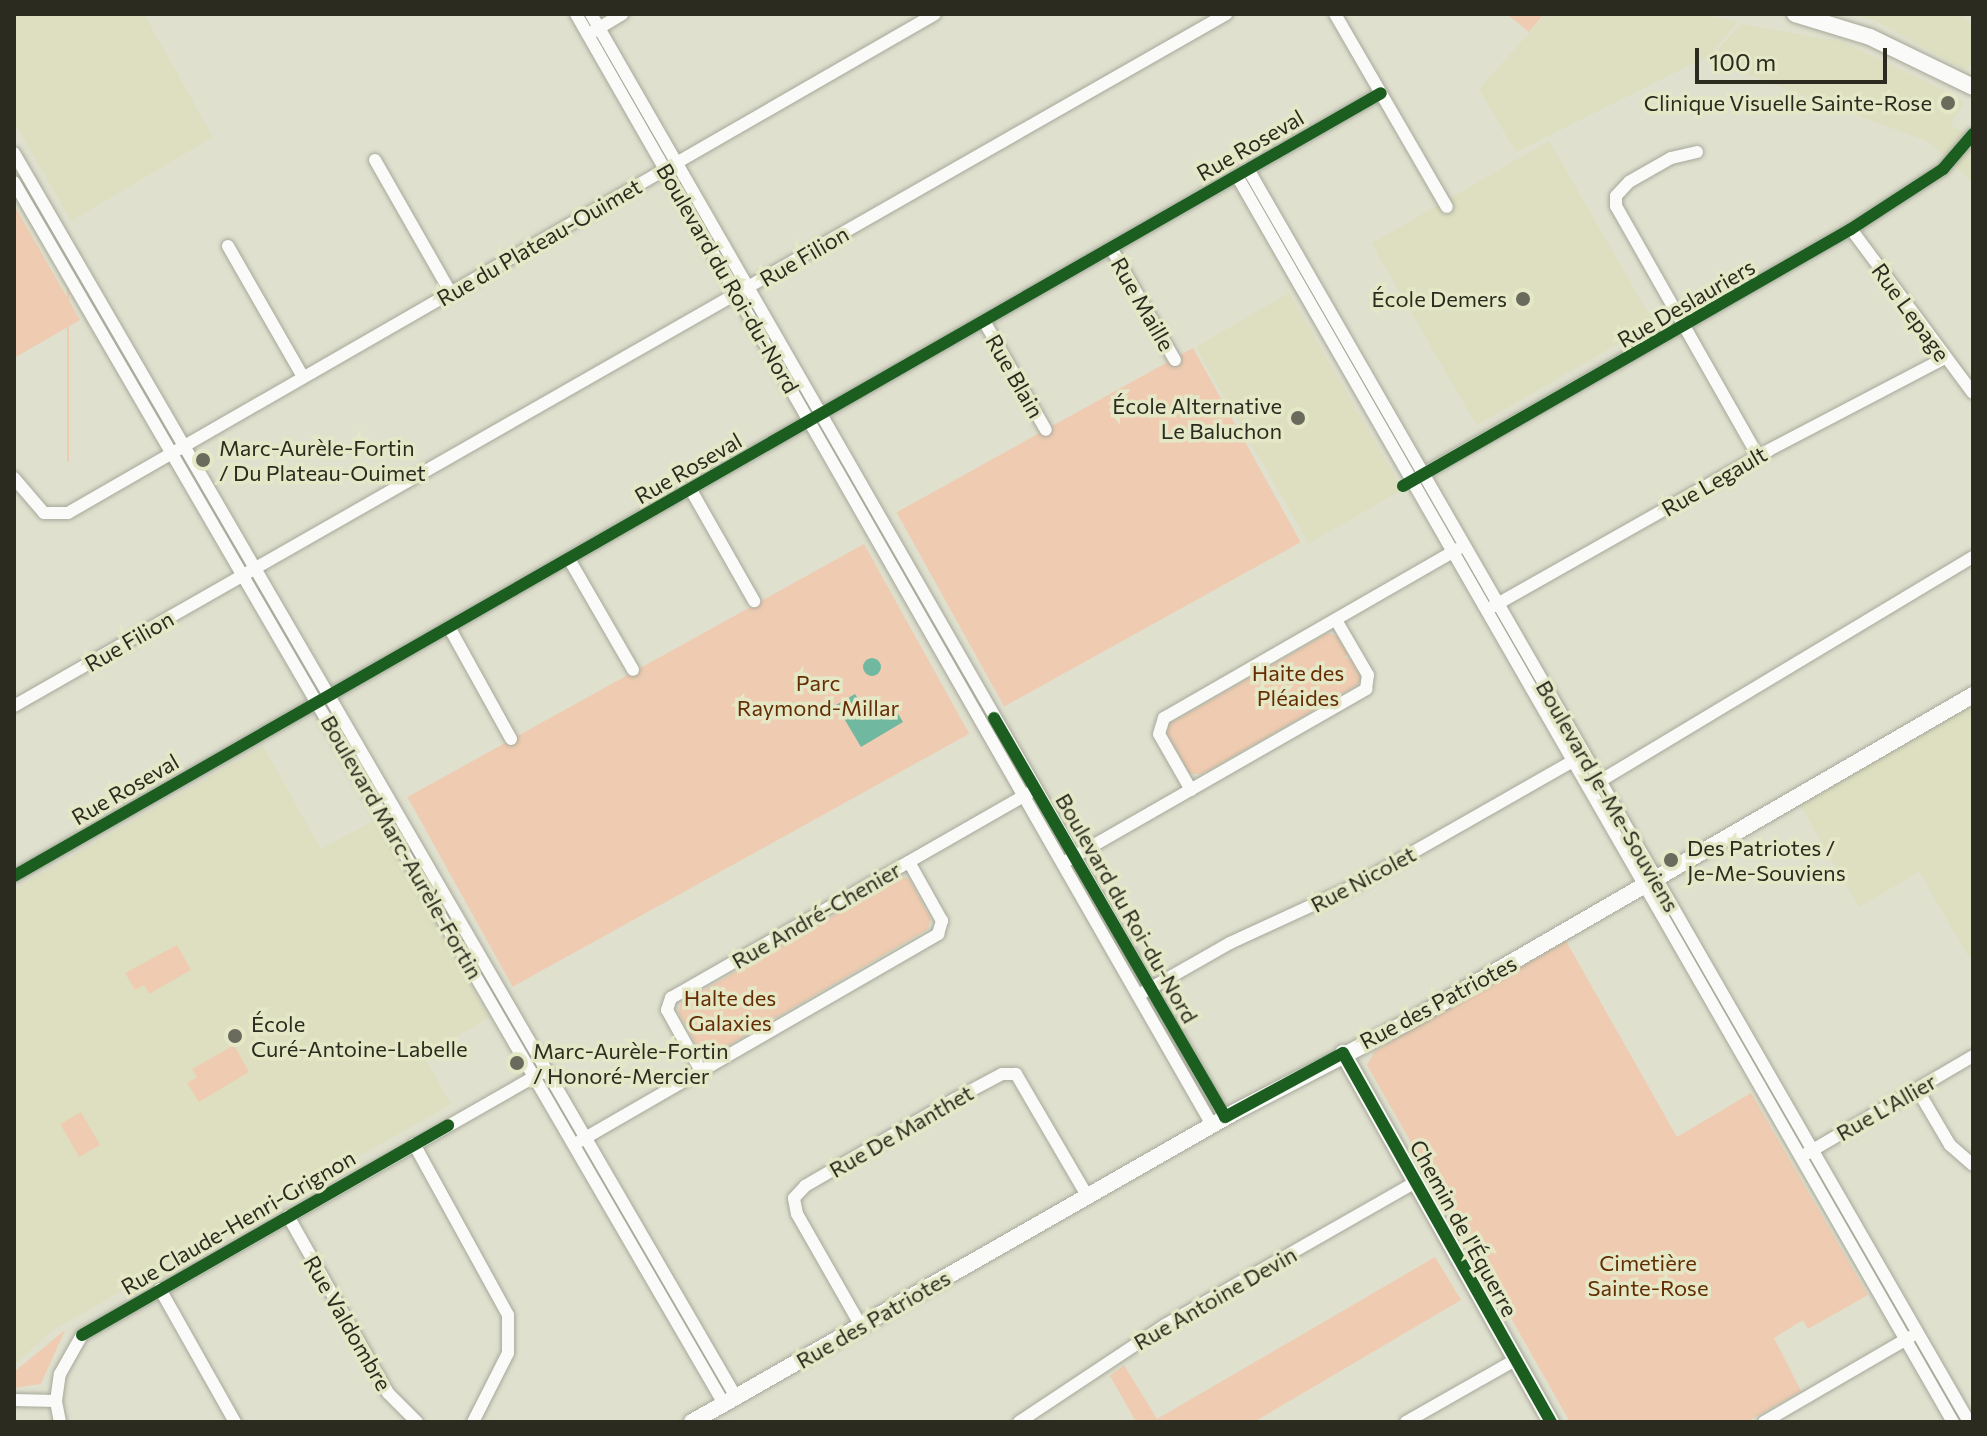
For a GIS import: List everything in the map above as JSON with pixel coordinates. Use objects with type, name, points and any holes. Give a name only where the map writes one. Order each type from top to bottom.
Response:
[{"type":"street","name":"Boulevard du Roi-du-Nord","points":[[576,14],[594,31],[1218,1121]]},
{"type":"street","name":"Boulevard du Roi-du-Nord","points":[[591,14],[594,31]]},
{"type":"street","points":[[594,31],[622,14]]},
{"type":"street","name":"Rue du Plateau-Ouimet","points":[[185,446],[935,14]]},
{"type":"street","name":"Rue Filion","points":[[14,706],[1226,14]]},
{"type":"street","points":[[1335,14],[1447,207]]},
{"type":"street","points":[[1795,14],[1870,37],[1973,87]]},
{"type":"street","name":"Rue Roseval","points":[[14,876],[1381,93]]},
{"type":"street","name":"Rue Deslauriers","points":[[1412,481],[1684,328],[1851,229],[1943,169],[1973,134]]},
{"type":"street","points":[[1697,152],[1671,158],[1629,182],[1615,202],[1758,456]]},
{"type":"street","name":"Boulevard Marc-Aurèle-Fortin","points":[[14,153],[185,446],[250,572],[324,699],[548,1069],[730,1400]]},
{"type":"street","points":[[375,160],[451,293]]},
{"type":"street","name":"Boulevard Je-Me-Souviens","points":[[1242,173],[1424,474],[1458,549]]},
{"type":"street","name":"Boulevard Je-Me-Souviens","points":[[1242,173],[1412,481],[1458,549],[1594,785],[1800,1158],[1953,1422]]},
{"type":"street","name":"Boulevard Marc-Aurèle-Fortin","points":[[14,182],[172,453],[250,572]]},
{"type":"street","name":"Rue Lepage","points":[[1851,229],[1973,393]]},
{"type":"street","points":[[228,246],[303,377]]},
{"type":"street","name":"Rue Maille","points":[[1111,248],[1175,360]]},
{"type":"street","name":"Rue Blain","points":[[984,321],[1046,430]]},
{"type":"street","name":"Rue Legault","points":[[1492,608],[1758,456],[1945,358]]},
{"type":"street","points":[[14,478],[41,511],[59,516],[185,446]]},
{"type":"street","points":[[691,490],[754,601]]},
{"type":"street","points":[[1191,790],[1159,734],[1161,721],[1458,549]]},
{"type":"street","points":[[1594,785],[1973,557]]},
{"type":"street","points":[[569,559],[633,670]]},
{"type":"street","points":[[1068,860],[1366,689],[1368,675],[1336,620]]},
{"type":"street","points":[[449,627],[511,739]]},
{"type":"street","name":"Rue des Patriotes","points":[[692,1422],[1218,1121],[1343,1053],[1410,1021],[1973,695]]},
{"type":"street","name":"Boulevard Marc-Aurèle-Fortin","points":[[324,699],[574,1145],[730,1400]]},
{"type":"street","name":"Rue Nicolet","points":[[1144,992],[1230,943],[1352,887],[1578,758]]},
{"type":"street","name":"Rue André-Chenier","points":[[701,1071],[667,1010],[671,998],[1030,793]]},
{"type":"street","name":"Rue André-Chenier","points":[[587,1137],[941,932],[940,918],[909,862]]},
{"type":"street","name":"Boulevard Je-Me-Souviens","points":[[1649,883],[1812,1150],[1969,1422]]},
{"type":"street","name":"Chemin de l'Équerre","points":[[1343,1053],[1551,1422]]},
{"type":"street","name":"Rue L'Allier","points":[[1800,1158],[1973,1056]]},
{"type":"street","points":[[535,1077],[548,1069]]},
{"type":"street","name":"Rue De Manthet","points":[[861,1326],[795,1210],[795,1195],[997,1075],[1016,1074],[1088,1197]]},
{"type":"street","name":"Rue Claude-Henri-Grignon","points":[[56,1401],[63,1365],[78,1340],[160,1289],[535,1077]]},
{"type":"street","points":[[1917,1089],[1950,1145],[1973,1165]]},
{"type":"street","points":[[574,1145],[587,1137]]},
{"type":"street","points":[[414,1144],[508,1315],[508,1353],[473,1422]]},
{"type":"street","name":"Rue Antoine Devin","points":[[1019,1422],[1158,1330],[1416,1182]]},
{"type":"street","name":"Rue Valdombre","points":[[288,1216],[388,1393],[417,1422]]},
{"type":"street","name":"Rue Claude-Henri-Grignon","points":[[160,1289],[235,1422]]},
{"type":"street","points":[[1764,1422],[1917,1333]]},
{"type":"street","points":[[1406,1422],[1515,1360]]},
{"type":"street","points":[[14,1400],[56,1401],[60,1422]]},
{"type":"shaded area","points":[[14,14],[144,14],[213,137],[71,221],[14,122]]},
{"type":"shaded area","points":[[1546,14],[1699,14],[1738,22],[1710,55],[1516,152],[1479,89]]},
{"type":"shaded area","points":[[1850,14],[1961,14],[1973,26],[1973,63],[1965,70],[1874,20]]},
{"type":"shaded area","points":[[1741,24],[1843,42],[1954,95],[1964,102],[1950,125],[1973,137],[1973,183],[1929,142],[1708,60]]},
{"type":"shaded area","name":"École Demers","points":[[1549,141],[1654,323],[1476,425],[1371,244]]},
{"type":"shaded area","name":"École Alternative Le Baluchon","points":[[1289,293],[1402,490],[1309,544],[1195,347]]},
{"type":"shaded area","points":[[868,658],[876,658],[881,667],[879,674],[868,676],[863,671],[863,663]]},
{"type":"shaded area","points":[[855,694],[868,715],[891,702],[903,722],[861,747],[836,705]]},
{"type":"shaded area","points":[[1973,705],[1973,957],[1970,959],[1919,872],[1859,907],[1800,805]]},
{"type":"shaded area","name":"École Curé-Antoine-Labelle","points":[[263,746],[321,849],[375,820],[489,1018],[423,1055],[451,1104],[53,1330],[14,1365],[14,889]]},
{"type":"green space","points":[[1507,14],[1544,14],[1529,32]]},
{"type":"green space","points":[[14,205],[80,320],[14,358]]},
{"type":"green space","points":[[67,259],[69,259],[69,462]]},
{"type":"green space","points":[[1193,348],[1301,542],[1004,707],[897,512]]},
{"type":"green space","name":"Parc Raymond-Millar","points":[[864,544],[969,734],[513,987],[407,797]]},
{"type":"green space","name":"Haite des Pléaides","points":[[1328,633],[1337,636],[1348,655],[1344,657],[1350,659],[1361,678],[1356,686],[1202,774],[1190,774],[1166,731],[1171,723]]},
{"type":"green space","name":"Halte des Galaxies","points":[[901,877],[909,879],[931,919],[928,929],[712,1055],[701,1054],[678,1012],[681,1003]]},
{"type":"green space","name":"Cimetière Sainte-Rose","points":[[1566,941],[1677,1137],[1751,1093],[1868,1295],[1808,1329],[1803,1320],[1774,1338],[1801,1391],[1747,1422],[1570,1422],[1367,1065],[1375,1051]]},
{"type":"green space","points":[[177,945],[191,970],[149,994],[144,985],[135,990],[125,973]]},
{"type":"green space","points":[[234,1045],[249,1072],[199,1102],[187,1083],[197,1077],[192,1069]]},
{"type":"green space","points":[[81,1112],[100,1145],[79,1157],[60,1124]]},
{"type":"green space","points":[[1435,1257],[1461,1300],[1254,1422],[1136,1422],[1110,1376],[1124,1365],[1157,1419]]},
{"type":"green space","points":[[65,1330],[41,1384],[14,1388],[14,1372]]},
{"type":"cycle path","points":[[14,876],[1381,93]]},
{"type":"cycle path","points":[[1403,486],[1851,229],[1943,169],[1973,134]]},
{"type":"cycle path","points":[[994,718],[1225,1117],[1343,1053],[1551,1422]]},
{"type":"cycle path","points":[[82,1335],[448,1125]]},
{"type":"place","name":"Clinique Visuelle Sainte-Rose","points":[[1948,103]]},
{"type":"place","name":"École Demers","points":[[1523,299]]},
{"type":"place","name":"École Alternative Le Baluchon","points":[[1298,418]]},
{"type":"place","name":"Marc-Aurèle-Fortin / Du Plateau-Ouimet","points":[[203,460]]},
{"type":"place","name":"Des Patriotes / Je-Me-Souviens","points":[[1671,860]]},
{"type":"place","name":"École Curé-Antoine-Labelle","points":[[235,1036]]},
{"type":"place","name":"Marc-Aurèle-Fortin / Honoré-Mercier","points":[[517,1063]]}]
